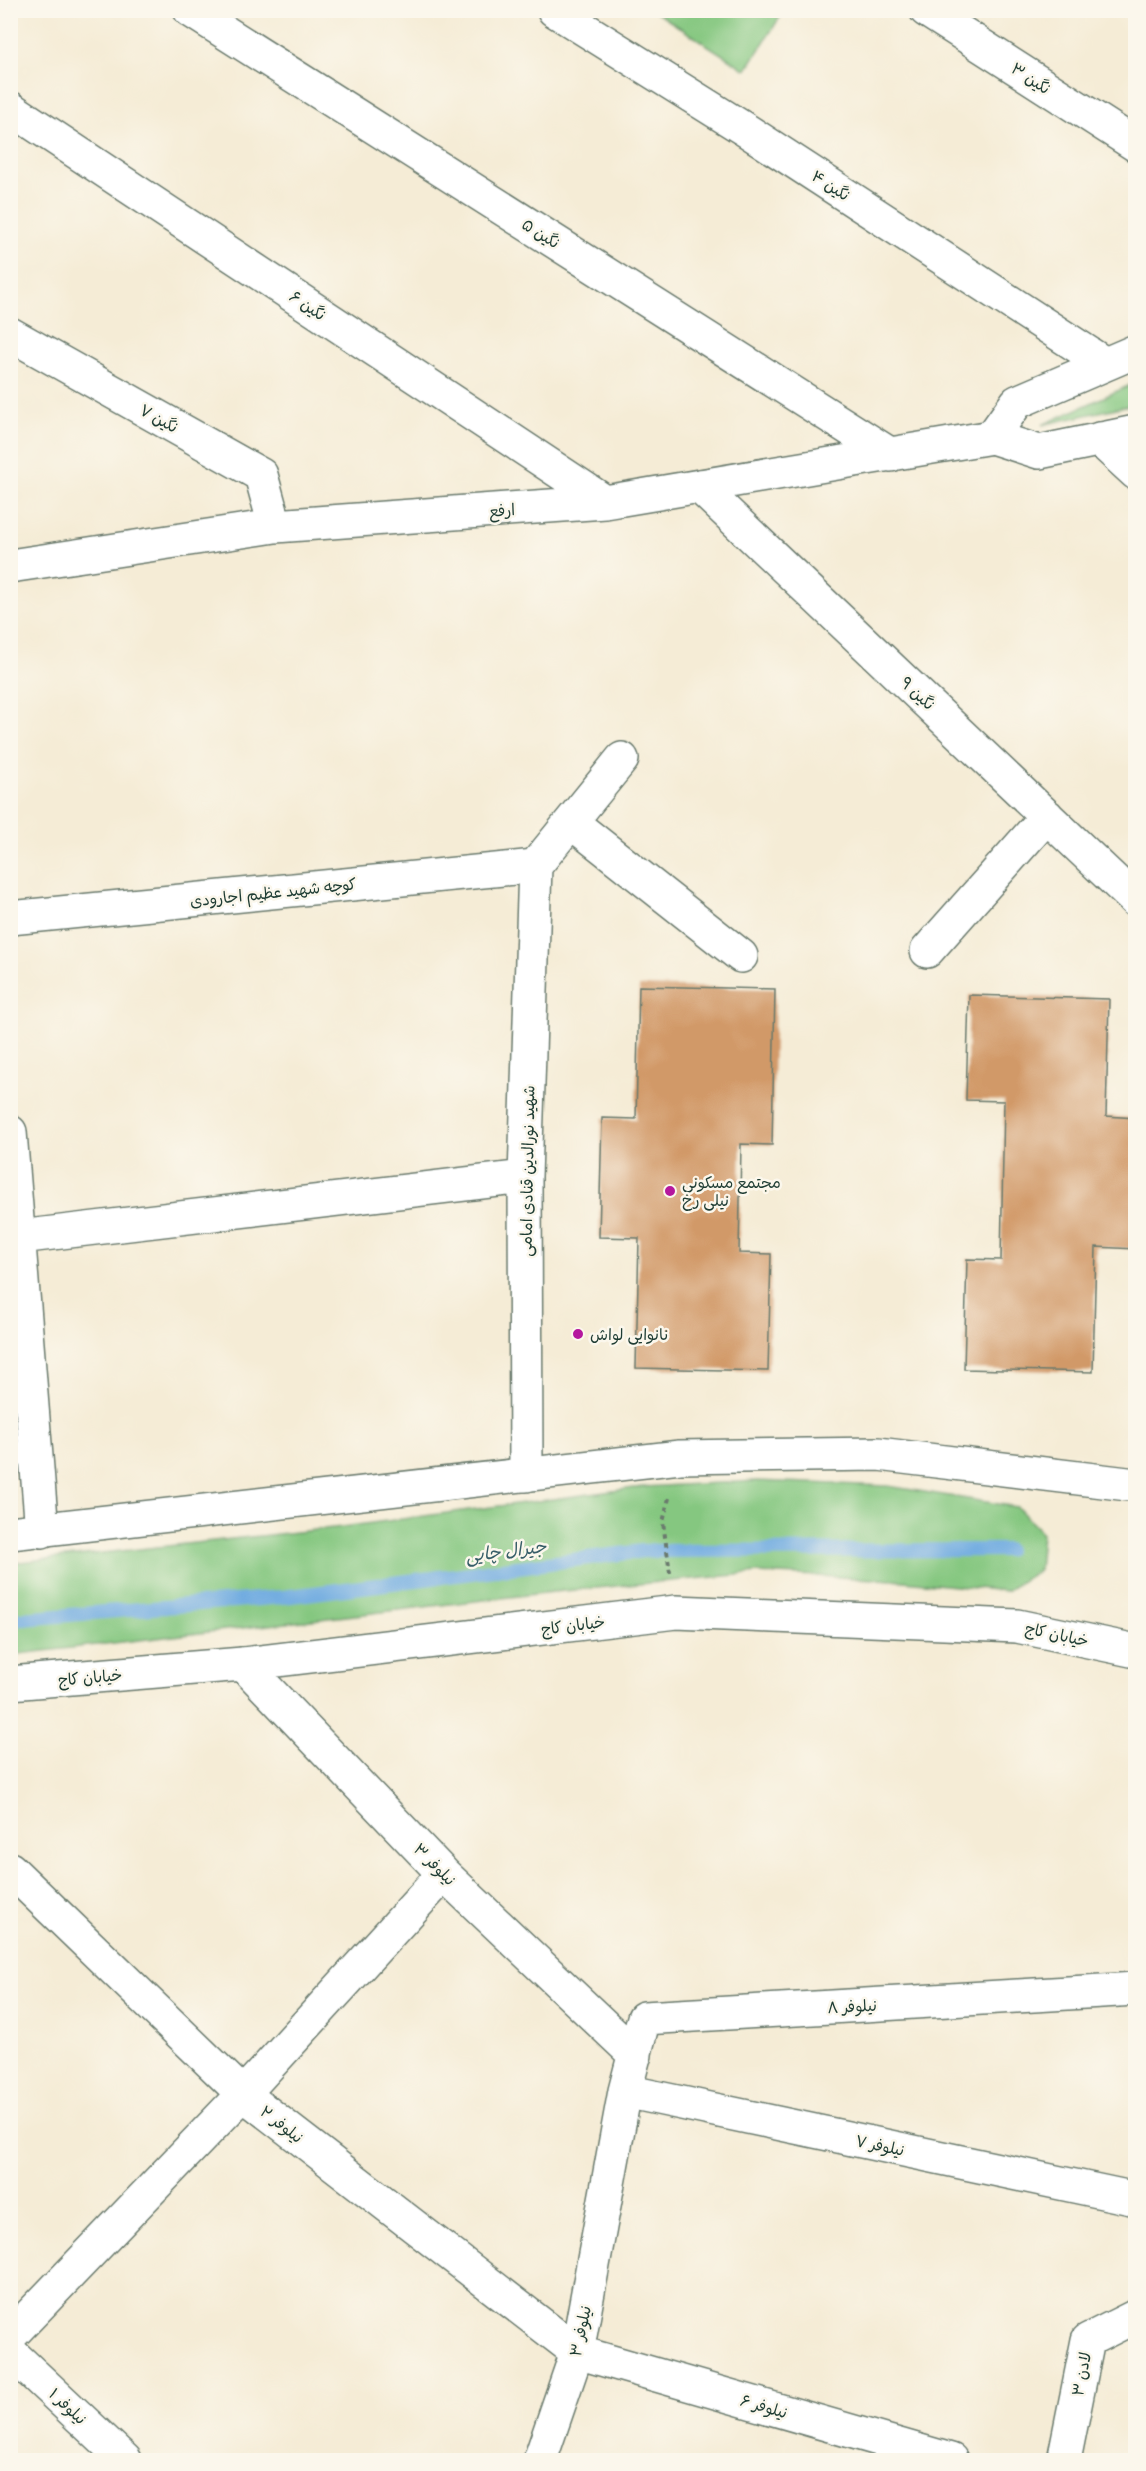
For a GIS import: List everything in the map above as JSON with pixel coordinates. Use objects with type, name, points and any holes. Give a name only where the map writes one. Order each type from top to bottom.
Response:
[{"type":"street","name":"نگین ۵","points":[[190,10],[891,455]]},
{"type":"street","name":"نگین ۴","points":[[554,10],[749,132],[1105,364]]},
{"type":"street","name":"نگین ۳","points":[[926,10],[1136,145]]},
{"type":"street","name":"نگین ۶","points":[[10,108],[605,502]]},
{"type":"street","name":"نگین ۷","points":[[10,334],[261,475],[275,526]]},
{"type":"street","points":[[1136,351],[1017,402],[992,437],[1039,452],[1136,432]]},
{"type":"street","name":"ارفع","points":[[10,566],[275,526],[605,502],[992,437]]},
{"type":"street","points":[[1099,439],[1136,473]]},
{"type":"street","name":"نگین ۹","points":[[699,486],[1136,902]]},
{"type":"street","points":[[535,866],[622,759]]},
{"type":"street","points":[[927,951],[1047,816]]},
{"type":"street","points":[[571,822],[741,957]]},
{"type":"street","name":"کوچه شهید عظیم اجارودی","points":[[10,918],[535,866]]},
{"type":"street","name":"شهید نورالدین قنادی امامی","points":[[526,1475],[525,1177],[535,866]]},
{"type":"street","points":[[10,1132],[19,1237],[26,1532],[680,1457],[878,1454],[1136,1485]]},
{"type":"street","points":[[19,1237],[525,1177]]},
{"type":"street","name":"خیابان کاج","points":[[10,1683],[243,1664],[676,1612],[1017,1626],[1136,1651]]},
{"type":"street","name":"نیلوفر ۳","points":[[243,1664],[444,1874],[635,2055]]},
{"type":"street","name":"نیلوفر ۲","points":[[10,1869],[243,2094],[577,2352]]},
{"type":"street","points":[[10,2336],[243,2094],[444,1874]]},
{"type":"street","name":"نیلوفر ۸","points":[[625,2091],[644,2018],[1136,1989]]},
{"type":"street","name":"نیلوفر ۳","points":[[540,2460],[577,2352],[625,2091]]},
{"type":"street","name":"نیلوفر ۷","points":[[625,2091],[1136,2199]]},
{"type":"street","name":"لادن ۳","points":[[1064,2460],[1088,2340],[1136,2316]]},
{"type":"street","name":"نیلوفر ۱","points":[[10,2352],[125,2460]]},
{"type":"street","name":"نیلوفر ۶","points":[[577,2352],[951,2460]]},
{"type":"path","points":[[663,1522],[672,1581]]},
{"type":"green space","points":[[654,11],[784,11],[746,70]]},
{"type":"green space","points":[[1135,383],[1135,404],[1042,425]]},
{"type":"green space","points":[[757,1481],[888,1486],[1017,1507],[1042,1533],[1039,1570],[1006,1591],[894,1580],[758,1573],[553,1592],[11,1655],[11,1563],[342,1527],[642,1487]]},
{"type":"building","name":"مجتمع مسکونی نیلی رخ","points":[[639,986],[775,989],[772,1145],[741,1144],[739,1253],[771,1254],[768,1371],[636,1368],[639,1238],[599,1237],[602,1118],[636,1119]]},
{"type":"building","points":[[969,995],[1109,999],[1106,1116],[1136,1118],[1136,1249],[1096,1247],[1093,1372],[964,1369],[967,1259],[1001,1260],[1004,1101],[966,1100]]},
{"type":"waterway","name":"جیرال چایی","points":[[10,1620],[283,1597],[643,1551],[1007,1550]]},
{"type":"place","name":"مجتمع مسکونی نیلی رخ","points":[[670,1191]]},
{"type":"place","name":"نانوایی لواش","points":[[578,1334]]}]
